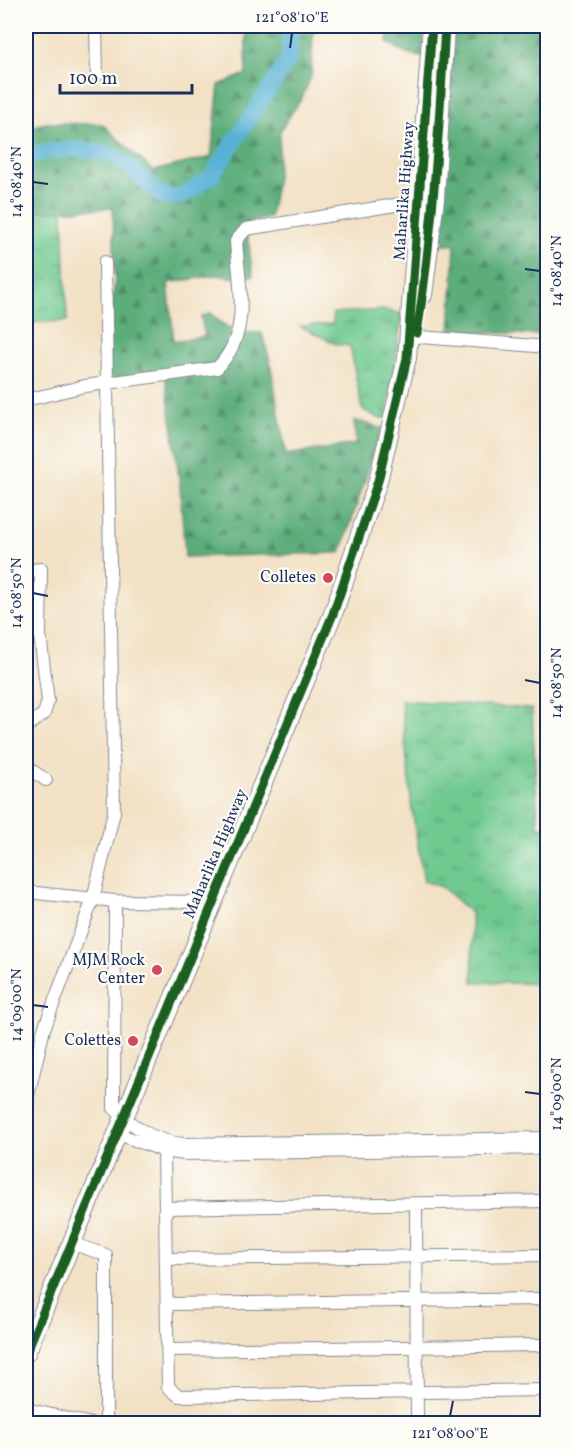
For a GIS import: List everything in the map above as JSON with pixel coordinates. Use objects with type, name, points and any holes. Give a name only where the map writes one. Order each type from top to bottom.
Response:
[{"type":"highway","name":"Maharlika Highway","points":[[411,337],[432,26]]},
{"type":"highway","name":"Maharlika Highway","points":[[26,1353],[348,570],[389,442],[434,210],[445,26]]},
{"type":"street","points":[[96,26],[97,75]]},
{"type":"street","points":[[26,400],[85,386],[217,368],[230,355],[241,323],[236,240],[246,229],[420,201]]},
{"type":"street","points":[[26,1103],[44,1029],[93,899],[114,812],[105,385],[105,262]]},
{"type":"street","points":[[411,337],[548,347]]},
{"type":"street","points":[[26,571],[41,569],[40,635],[48,701],[44,714],[26,727]]},
{"type":"street","points":[[26,757],[28,771],[46,780]]},
{"type":"street","points":[[26,892],[115,901],[212,902]]},
{"type":"street","points":[[115,901],[114,1108],[119,1125],[184,1154],[548,1148]]},
{"type":"street","points":[[119,1125],[166,1146],[548,1138]]},
{"type":"street","points":[[166,1146],[168,1387],[180,1396],[548,1390]]},
{"type":"street","points":[[165,1208],[548,1201]]},
{"type":"street","points":[[416,1203],[417,1419]]},
{"type":"street","points":[[71,1243],[106,1255],[106,1424]]},
{"type":"street","points":[[166,1259],[548,1255]]},
{"type":"street","points":[[167,1304],[548,1299]]},
{"type":"street","points":[[168,1350],[548,1345]]},
{"type":"street","points":[[26,1409],[91,1424]]},
{"type":"green space","points":[[246,26],[320,26],[313,33],[311,77],[301,99],[280,131],[277,178],[270,217],[246,223],[253,276],[237,278],[217,275],[168,283],[174,342],[205,336],[201,317],[211,313],[228,327],[262,333],[270,361],[286,455],[356,444],[354,420],[382,428],[341,553],[185,557],[180,485],[165,374],[110,381],[108,341],[115,279],[113,208],[26,212],[26,127],[46,123],[102,124],[153,171],[211,157],[219,85],[246,74]]},
{"type":"green space","points":[[382,26],[424,26],[423,58],[404,52],[387,42],[389,31]]},
{"type":"green space","points":[[455,26],[547,26],[547,335],[450,331],[455,245],[440,243]]},
{"type":"green space","points":[[63,210],[67,321],[26,323],[26,212]]},
{"type":"green space","points":[[385,310],[402,314],[386,418],[378,418],[362,409],[350,346],[336,344],[300,326],[333,324],[333,313]]},
{"type":"green space","points":[[401,700],[532,709],[538,827],[547,828],[547,984],[473,982],[471,913],[442,887],[424,881],[412,810]]},
{"type":"waterway","points":[[26,157],[46,152],[97,151],[123,162],[163,197],[183,196],[211,177],[289,59],[290,26]]},
{"type":"cycle path","points":[[26,1353],[333,614],[378,481],[407,358],[432,26]]},
{"type":"cycle path","points":[[417,333],[431,218],[445,26]]},
{"type":"place","name":"Colletes","points":[[328,578]]},
{"type":"place","name":"MJM Rock Center","points":[[157,970]]},
{"type":"place","name":"Colettes","points":[[133,1041]]}]
